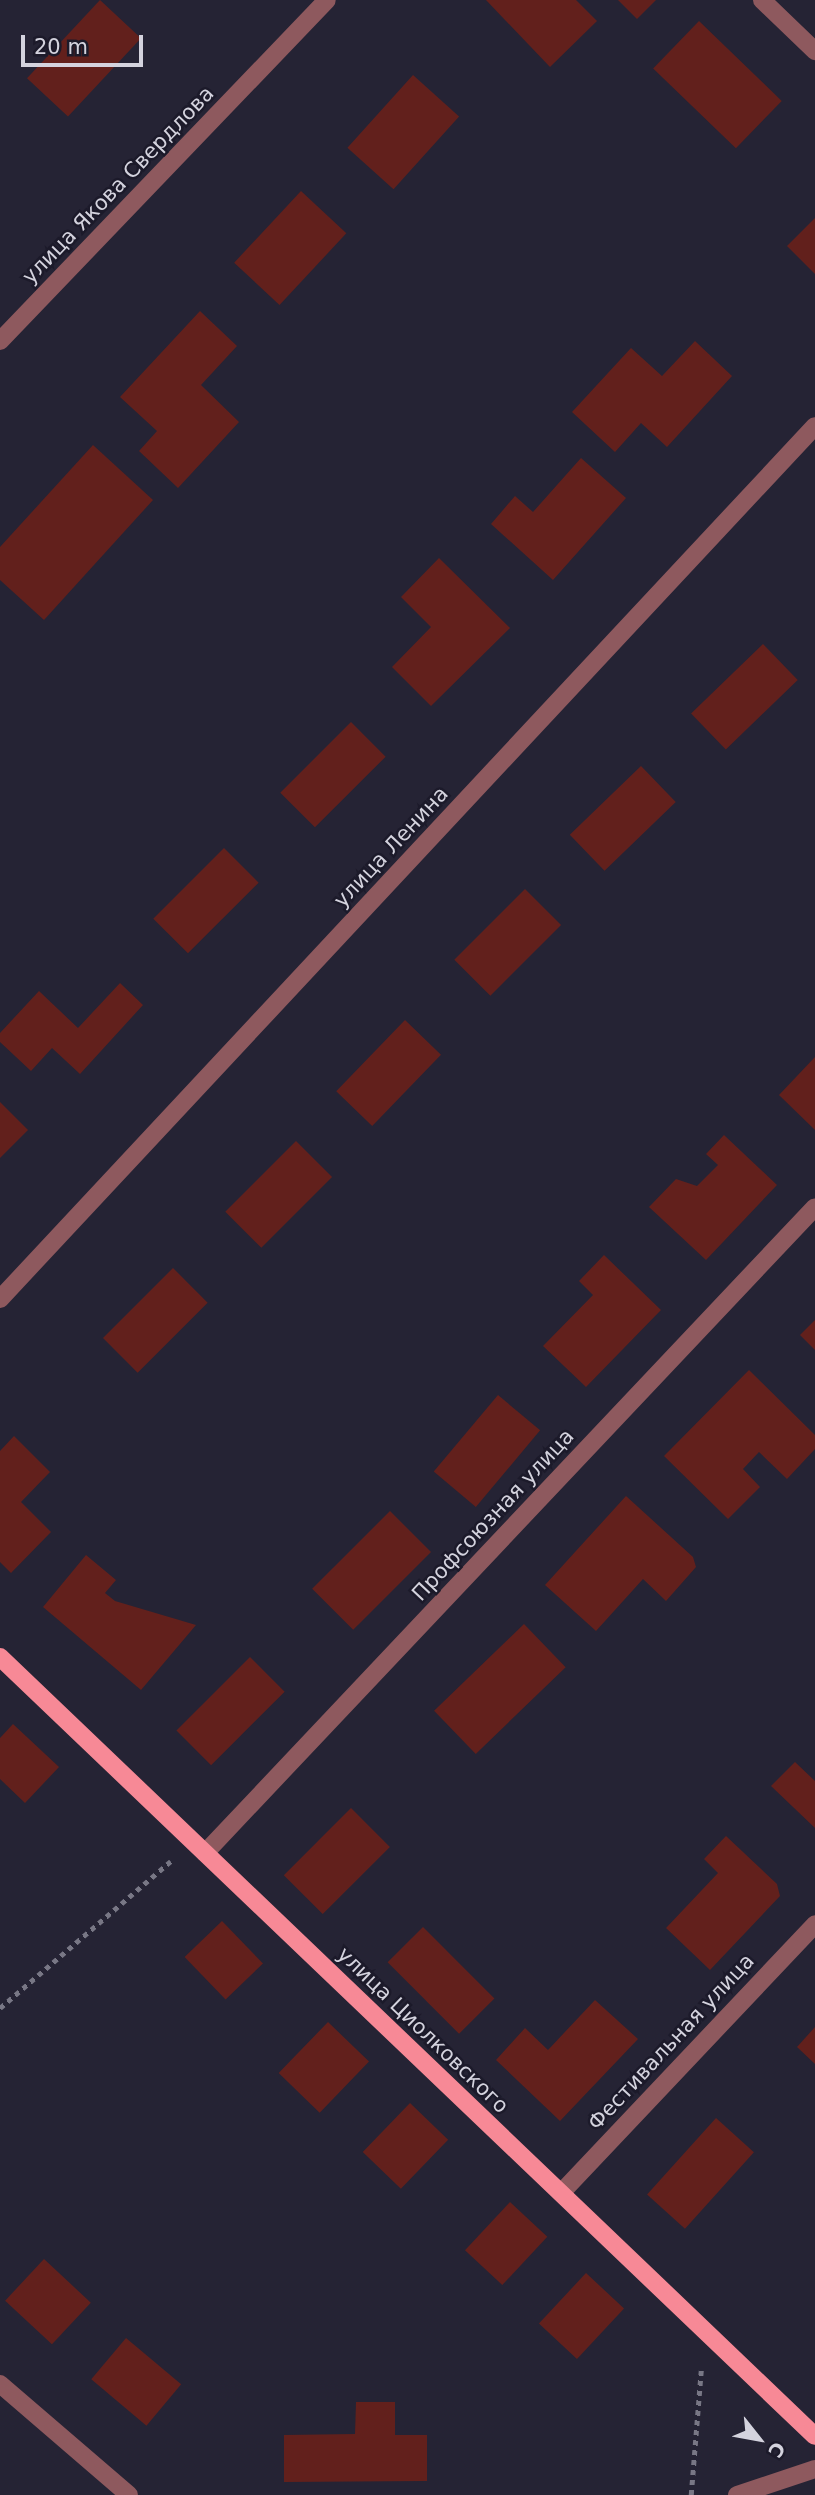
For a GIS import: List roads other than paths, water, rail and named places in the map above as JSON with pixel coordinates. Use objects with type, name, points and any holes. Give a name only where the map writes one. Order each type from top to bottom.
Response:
[{"type":"main road","name":"улица Циолковского","points":[[0,1657],[815,2435]]},
{"type":"street","name":"улица Якова Свердлова","points":[[0,341],[327,0]]},
{"type":"street","points":[[762,0],[815,51]]},
{"type":"street","name":"улица Ленина","points":[[0,1299],[815,426]]},
{"type":"street","name":"Профсоюзная улица","points":[[205,1853],[815,1207]]},
{"type":"street","name":"Фестивальная улица","points":[[561,2193],[815,1924]]},
{"type":"street","points":[[0,2384],[129,2495]]},
{"type":"street","points":[[737,2495],[815,2469]]}]
